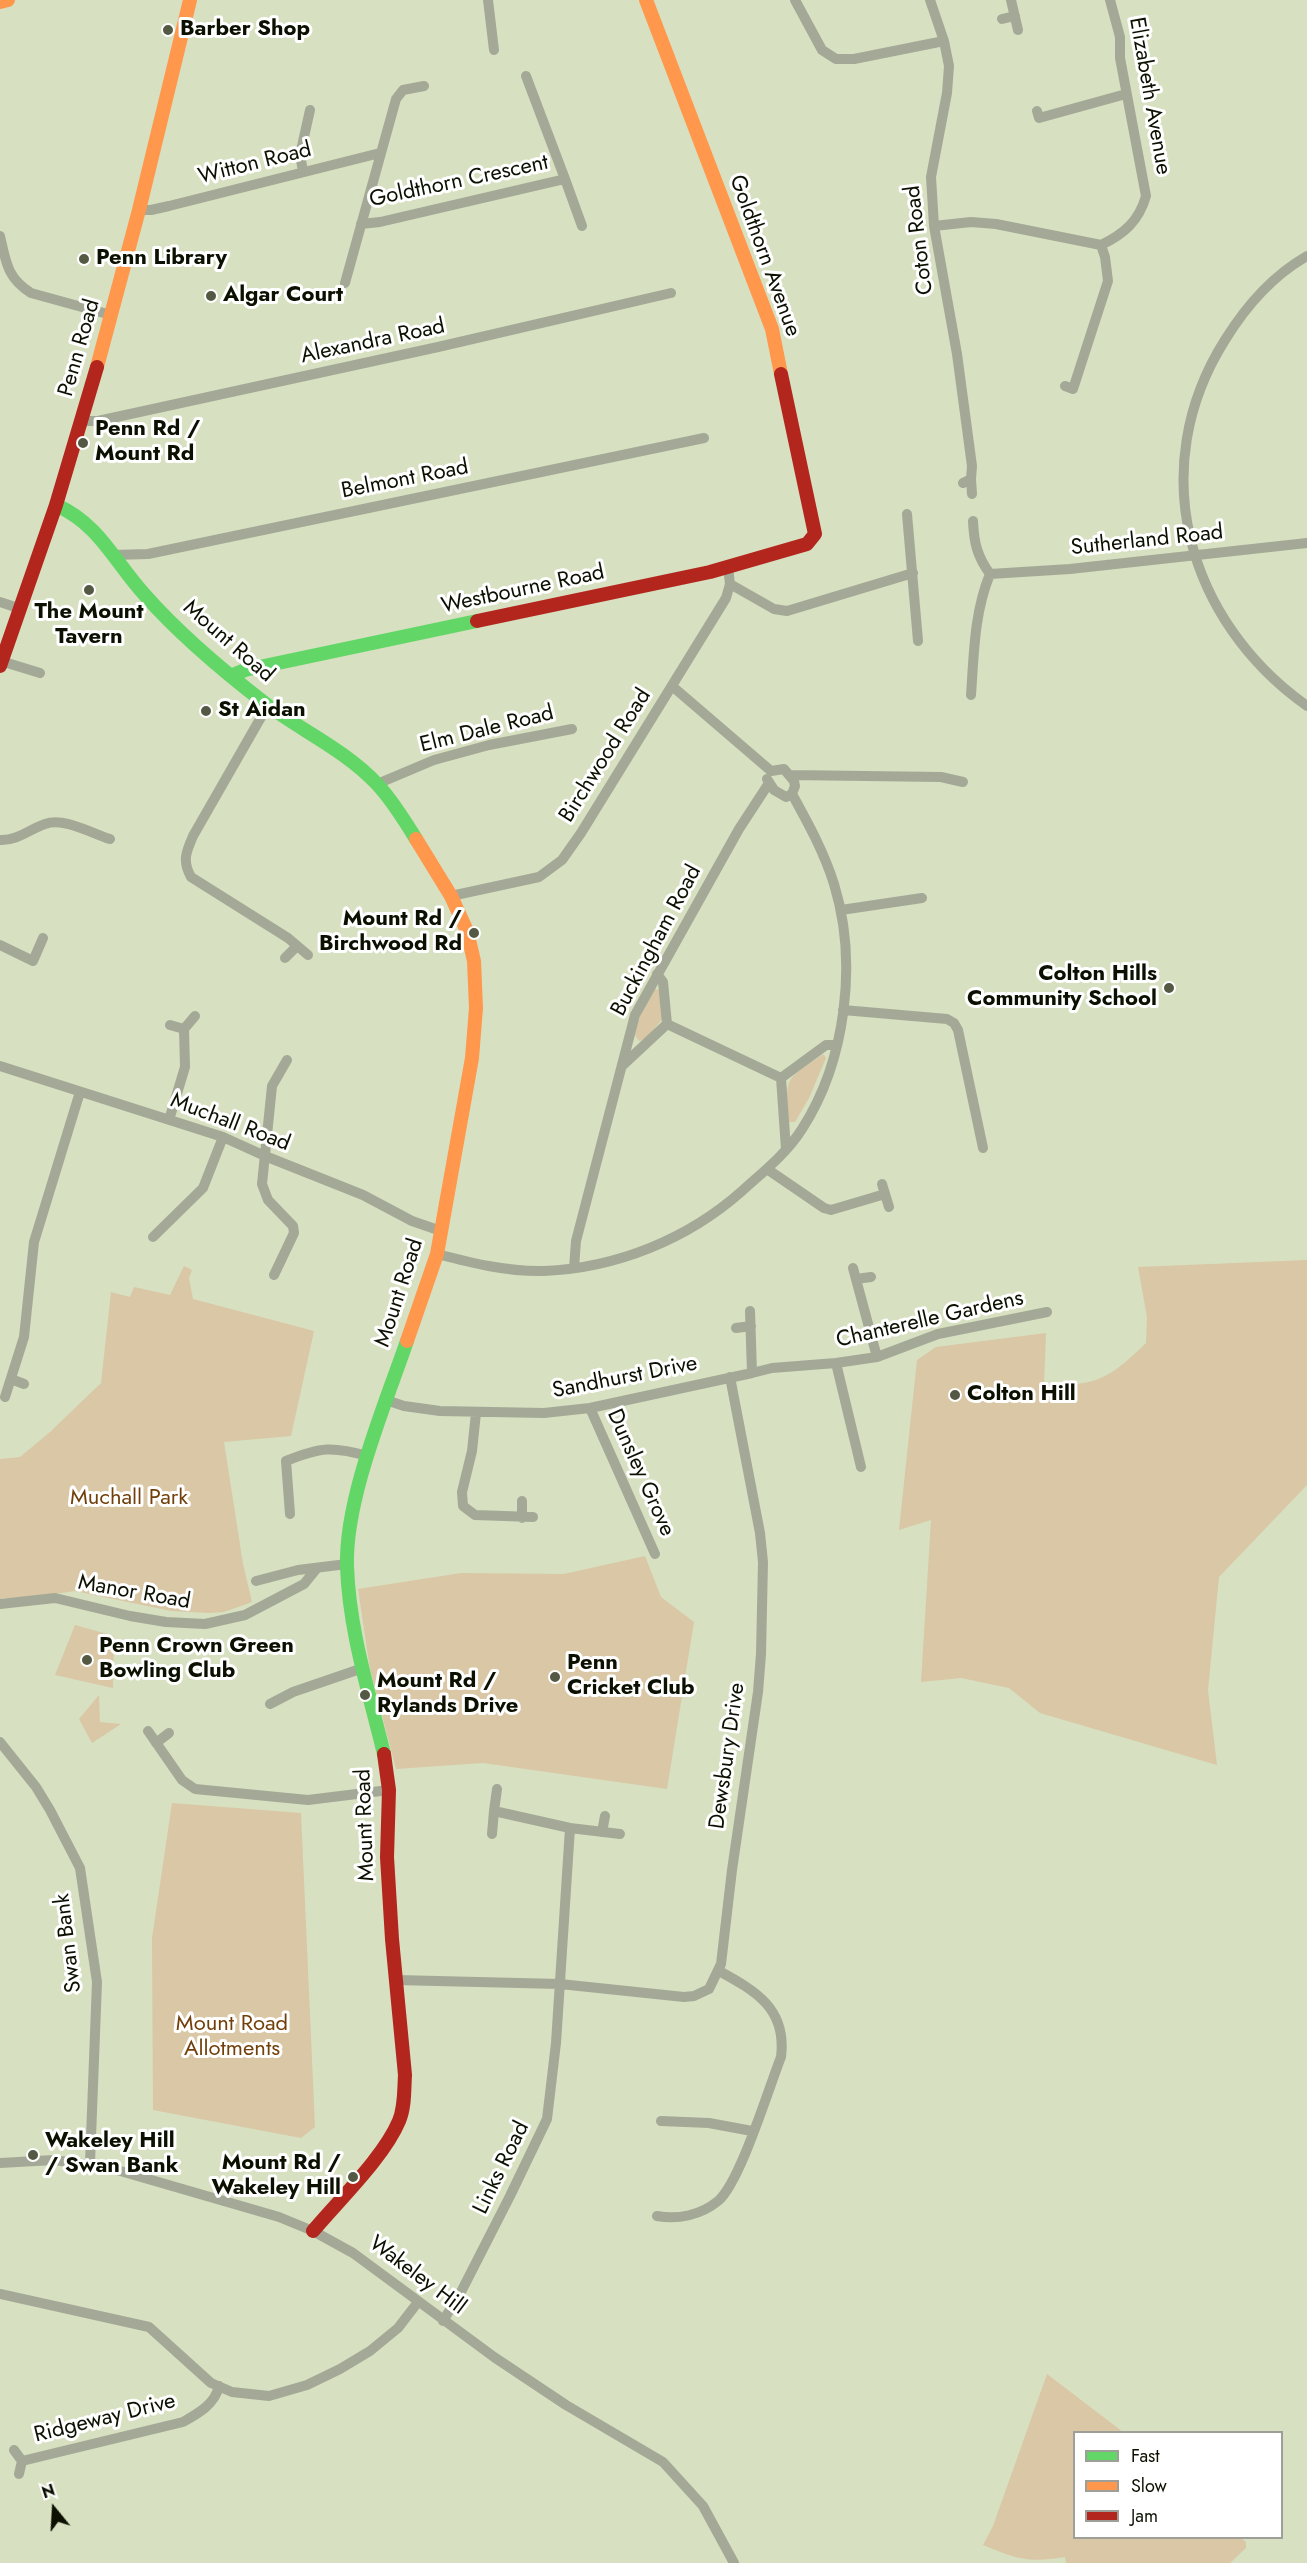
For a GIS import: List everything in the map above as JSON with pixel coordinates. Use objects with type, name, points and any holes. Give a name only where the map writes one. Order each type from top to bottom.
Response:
[{"type":"main road","points":[[0,2],[8,0]]},
{"type":"main road","name":"Penn Road","points":[[1,664],[18,608],[56,505],[82,421],[139,210],[190,0]]},
{"type":"main road","name":"Goldthorn Avenue","points":[[646,0],[772,329],[814,534]]},
{"type":"main road","name":"Mount Road","points":[[56,505],[85,520],[144,594],[208,657],[268,705],[345,756],[377,784],[410,828],[451,896],[471,945],[476,1008],[471,1068],[437,1254],[368,1456],[350,1524],[347,1564],[351,1617],[385,1757],[389,1790],[387,1857],[405,2074],[404,2100],[399,2121],[380,2152],[313,2231]]},
{"type":"main road","name":"Westbourne Road","points":[[233,675],[245,670],[728,567],[807,544],[814,534]]},
{"type":"street","points":[[488,0],[494,50]]},
{"type":"street","points":[[795,0],[822,50],[836,59],[854,59],[944,41]]},
{"type":"street","name":"Coton Road","points":[[930,0],[944,41],[949,78],[931,177],[934,226],[957,354],[972,466],[967,481],[972,494]]},
{"type":"street","points":[[1011,0],[1018,30]]},
{"type":"street","name":"Elizabeth Avenue","points":[[1101,245],[1122,233],[1134,222],[1146,196],[1120,58],[1120,37],[1110,0]]},
{"type":"street","points":[[1002,19],[1015,16]]},
{"type":"street","name":"Goldthorn Crescent","points":[[526,76],[582,226]]},
{"type":"street","points":[[345,283],[380,153],[399,94],[424,86]]},
{"type":"street","points":[[1039,118],[1126,94]]},
{"type":"street","points":[[303,171],[300,154],[310,110]]},
{"type":"street","name":"Witton Road","points":[[139,210],[152,210],[380,153]]},
{"type":"street","name":"Goldthorn Crescent","points":[[361,224],[380,222],[565,179]]},
{"type":"street","points":[[934,226],[971,222],[996,224],[1101,245],[1106,257],[1108,281],[1073,389]]},
{"type":"street","points":[[0,236],[9,272],[23,288],[31,293],[111,315]]},
{"type":"street","points":[[1307,256],[1274,279],[1234,324],[1211,362],[1198,395],[1186,441],[1184,473],[1185,504],[1195,556],[1210,596],[1229,629],[1263,669],[1307,706]]},
{"type":"street","name":"Alexandra Road","points":[[82,421],[98,422],[427,350],[671,293]]},
{"type":"street","name":"Belmont Road","points":[[113,555],[148,554],[704,438]]},
{"type":"street","points":[[907,514],[918,641]]},
{"type":"street","points":[[971,695],[977,615],[990,574],[977,554],[973,521]]},
{"type":"street","name":"Sutherland Road","points":[[990,574],[1070,569],[1307,543]]},
{"type":"street","points":[[728,567],[730,584],[774,609],[787,610],[913,573]]},
{"type":"street","name":"Birchwood Road","points":[[451,896],[539,877],[562,860],[582,833],[672,686],[726,597],[730,584]]},
{"type":"street","points":[[0,602],[18,608]]},
{"type":"street","points":[[1,664],[40,673]]},
{"type":"street","points":[[672,686],[771,771],[784,770],[795,786],[792,794],[786,797],[780,795],[769,783],[767,776],[771,771]]},
{"type":"street","points":[[268,705],[186,852],[185,866],[191,877],[288,938],[308,955]]},
{"type":"street","name":"Elm Dale Road","points":[[377,784],[434,760],[489,745],[572,729]]},
{"type":"street","points":[[789,775],[941,777],[963,782]]},
{"type":"street","name":"Buckingham Road","points":[[574,1268],[576,1241],[635,1015],[739,829],[769,783]]},
{"type":"street","points":[[437,1254],[499,1268],[543,1271],[608,1262],[684,1233],[726,1205],[767,1169],[801,1131],[819,1101],[836,1045],[843,1010],[846,954],[841,910],[834,884],[816,836],[792,794]]},
{"type":"street","points":[[0,840],[10,840],[47,823],[61,822],[110,839]]},
{"type":"street","points":[[841,910],[922,898]]},
{"type":"street","points":[[0,945],[33,961],[43,938]]},
{"type":"street","points":[[285,958],[297,946]]},
{"type":"street","points":[[657,974],[663,982],[667,1024]]},
{"type":"street","points":[[843,1010],[947,1019],[954,1023],[958,1030],[982,1148]]},
{"type":"street","points":[[169,1120],[184,1067],[184,1029],[195,1016]]},
{"type":"street","points":[[622,1065],[667,1024]]},
{"type":"street","points":[[667,1024],[781,1078]]},
{"type":"street","points":[[170,1025],[184,1029]]},
{"type":"street","points":[[781,1078],[826,1045],[836,1045]]},
{"type":"street","points":[[274,1275],[294,1233],[293,1226],[268,1200],[262,1184],[272,1086],[286,1060]]},
{"type":"street","name":"Muchall Road","points":[[0,1066],[223,1137],[363,1195],[412,1221],[441,1231]]},
{"type":"street","points":[[781,1078],[786,1149]]},
{"type":"street","points":[[4,1397],[24,1337],[34,1242],[80,1092]]},
{"type":"street","points":[[153,1237],[203,1188],[223,1137]]},
{"type":"street","points":[[767,1169],[824,1208],[831,1210],[883,1189],[889,1207]]},
{"type":"street","points":[[853,1268],[877,1357]]},
{"type":"street","points":[[856,1279],[871,1276]]},
{"type":"street","points":[[750,1311],[752,1373]]},
{"type":"street","name":"Chanterelle Gardens","points":[[752,1373],[772,1368],[877,1357],[938,1334],[1047,1312]]},
{"type":"street","points":[[736,1328],[751,1326]]},
{"type":"street","points":[[836,1363],[861,1467]]},
{"type":"street","name":"Sandhurst Drive","points":[[386,1400],[422,1409],[476,1413],[544,1413],[590,1408],[752,1373]]},
{"type":"street","name":"Dewsbury Drive","points":[[719,1971],[758,1692],[763,1590],[760,1533],[730,1377]]},
{"type":"street","points":[[11,1379],[24,1384]]},
{"type":"street","name":"Dunsley Grove","points":[[590,1408],[655,1554]]},
{"type":"street","points":[[476,1413],[472,1451],[462,1492],[464,1506],[475,1515],[527,1517],[522,1501]]},
{"type":"street","points":[[290,1514],[286,1461],[308,1452],[338,1448],[368,1456]]},
{"type":"street","points":[[256,1581],[282,1574],[347,1564]]},
{"type":"street","name":"Manor Road","points":[[0,1604],[55,1598],[138,1618],[205,1624],[245,1615],[304,1584],[317,1568]]},
{"type":"street","points":[[282,1574],[287,1593]]},
{"type":"street","points":[[270,1704],[293,1692],[363,1668]]},
{"type":"street","points":[[148,1731],[182,1780],[195,1789],[308,1800],[389,1790]]},
{"type":"street","points":[[156,1743],[169,1733]]},
{"type":"street","name":"Swan Bank","points":[[0,1742],[36,1787],[80,1868],[97,1982],[90,2163]]},
{"type":"street","points":[[492,1834],[497,1789]]},
{"type":"street","points":[[495,1811],[570,1828],[620,1834]]},
{"type":"street","points":[[602,1832],[605,1816]]},
{"type":"street","name":"Links Road","points":[[443,2321],[462,2290],[547,2119],[556,2043],[570,1828]]},
{"type":"street","points":[[396,1980],[560,1984],[646,1994],[694,1996],[709,1989],[719,1971],[758,1995],[767,2004],[781,2030],[781,2056],[735,2177],[719,2200],[694,2214],[673,2219],[657,2216]]},
{"type":"street","points":[[661,2121],[709,2124],[752,2131]]},
{"type":"street","name":"Wakeley Hill","points":[[0,2163],[54,2160],[90,2163],[156,2180],[313,2231],[353,2253],[443,2321],[566,2405],[663,2462],[703,2506],[734,2563]]},
{"type":"street","points":[[0,2294],[149,2327],[206,2379],[232,2392],[268,2396],[307,2385],[370,2351],[398,2328],[418,2302]]},
{"type":"street","name":"Ridgeway Drive","points":[[22,2461],[183,2422],[199,2413],[217,2396],[219,2386]]},
{"type":"street","name":"Ridgeway Drive","points":[[14,2450],[22,2461],[20,2474]]},
{"type":"green space","points":[[655,989],[659,990],[663,1018],[646,1039],[639,1041],[635,1035],[638,1023]]},
{"type":"green space","points":[[823,1054],[826,1058],[809,1098],[795,1122],[789,1122],[787,1095],[790,1080],[801,1069]]},
{"type":"green space","points":[[1307,1260],[1307,1485],[1219,1577],[1208,1690],[1217,1765],[1040,1713],[1009,1688],[961,1678],[921,1682],[931,1520],[899,1530],[917,1360],[936,1347],[1046,1333],[1044,1384],[1089,1382],[1111,1373],[1146,1343],[1147,1317],[1138,1267]]},
{"type":"green space","name":"Muchall Park","points":[[184,1266],[192,1270],[189,1278],[193,1299],[314,1331],[291,1436],[224,1442],[243,1564],[252,1602],[224,1612],[209,1613],[171,1611],[75,1591],[7,1601],[6,1598],[0,1599],[0,1459],[20,1457],[101,1383],[111,1292],[130,1297],[134,1287],[170,1295]]},
{"type":"green space","points":[[645,1556],[661,1597],[694,1622],[667,1789],[483,1763],[396,1769],[370,1669],[358,1589],[461,1573],[564,1574]]},
{"type":"green space","name":"Penn Crown Green Bowling Club","points":[[75,1625],[114,1636],[113,1688],[55,1675]]},
{"type":"green space","points":[[99,1695],[100,1722],[121,1724],[92,1743],[79,1719]]},
{"type":"green space","name":"Mount Road Allotments","points":[[172,1803],[301,1813],[315,2127],[301,2138],[153,2110],[152,1938]]},
{"type":"green space","points":[[1047,2374],[1122,2431],[1073,2431],[1073,2539],[1242,2539],[1246,2542],[1246,2548],[1230,2563],[1066,2563],[1065,2557],[1032,2560],[1005,2554],[983,2545],[993,2526]]},
{"type":"traffic: fast","points":[[56,505],[84,522],[95,533],[144,594],[202,652],[266,704],[365,772],[388,797],[416,839]]},
{"type":"traffic: fast","points":[[233,675],[245,670],[477,621]]},
{"type":"traffic: fast","points":[[384,1754],[352,1614],[347,1566],[348,1540],[359,1482],[407,1341]]},
{"type":"traffic: slow","points":[[0,2],[8,0]]},
{"type":"traffic: slow","points":[[97,367],[139,210],[190,0]]},
{"type":"traffic: slow","points":[[646,0],[772,329],[781,374]]},
{"type":"traffic: slow","points":[[407,1341],[437,1254],[472,1058],[476,1008],[474,961],[467,931],[451,896],[416,839]]},
{"type":"traffic: jam","points":[[0,666],[56,505],[97,367]]},
{"type":"traffic: jam","points":[[477,621],[710,572],[807,544],[815,534],[781,374]]},
{"type":"traffic: jam","points":[[313,2231],[383,2149],[399,2121],[403,2104],[405,2075],[392,1939],[387,1857],[389,1790],[384,1754]]},
{"type":"place","name":"Barber Shop","points":[[168,30]]},
{"type":"place","name":"Penn Library","points":[[84,259]]},
{"type":"place","name":"Algar Court","points":[[211,296]]},
{"type":"place","name":"Penn Rd / Mount Rd","points":[[83,443]]},
{"type":"place","name":"The Mount Tavern","points":[[89,590]]},
{"type":"place","name":"St Aidan","points":[[206,711]]},
{"type":"place","name":"Mount Rd / Birchwood Rd","points":[[474,933]]},
{"type":"place","name":"Colton Hills Community School","points":[[1169,988]]},
{"type":"place","name":"Colton Hill","points":[[955,1395]]},
{"type":"place","name":"Penn Crown Green Bowling Club","points":[[87,1660]]},
{"type":"place","name":"Penn Cricket Club","points":[[555,1677]]},
{"type":"place","name":"Mount Rd / Rylands Drive","points":[[365,1695]]},
{"type":"place","name":"Wakeley Hill / Swan Bank","points":[[33,2155]]},
{"type":"place","name":"Mount Rd / Wakeley Hill","points":[[353,2177]]}]
